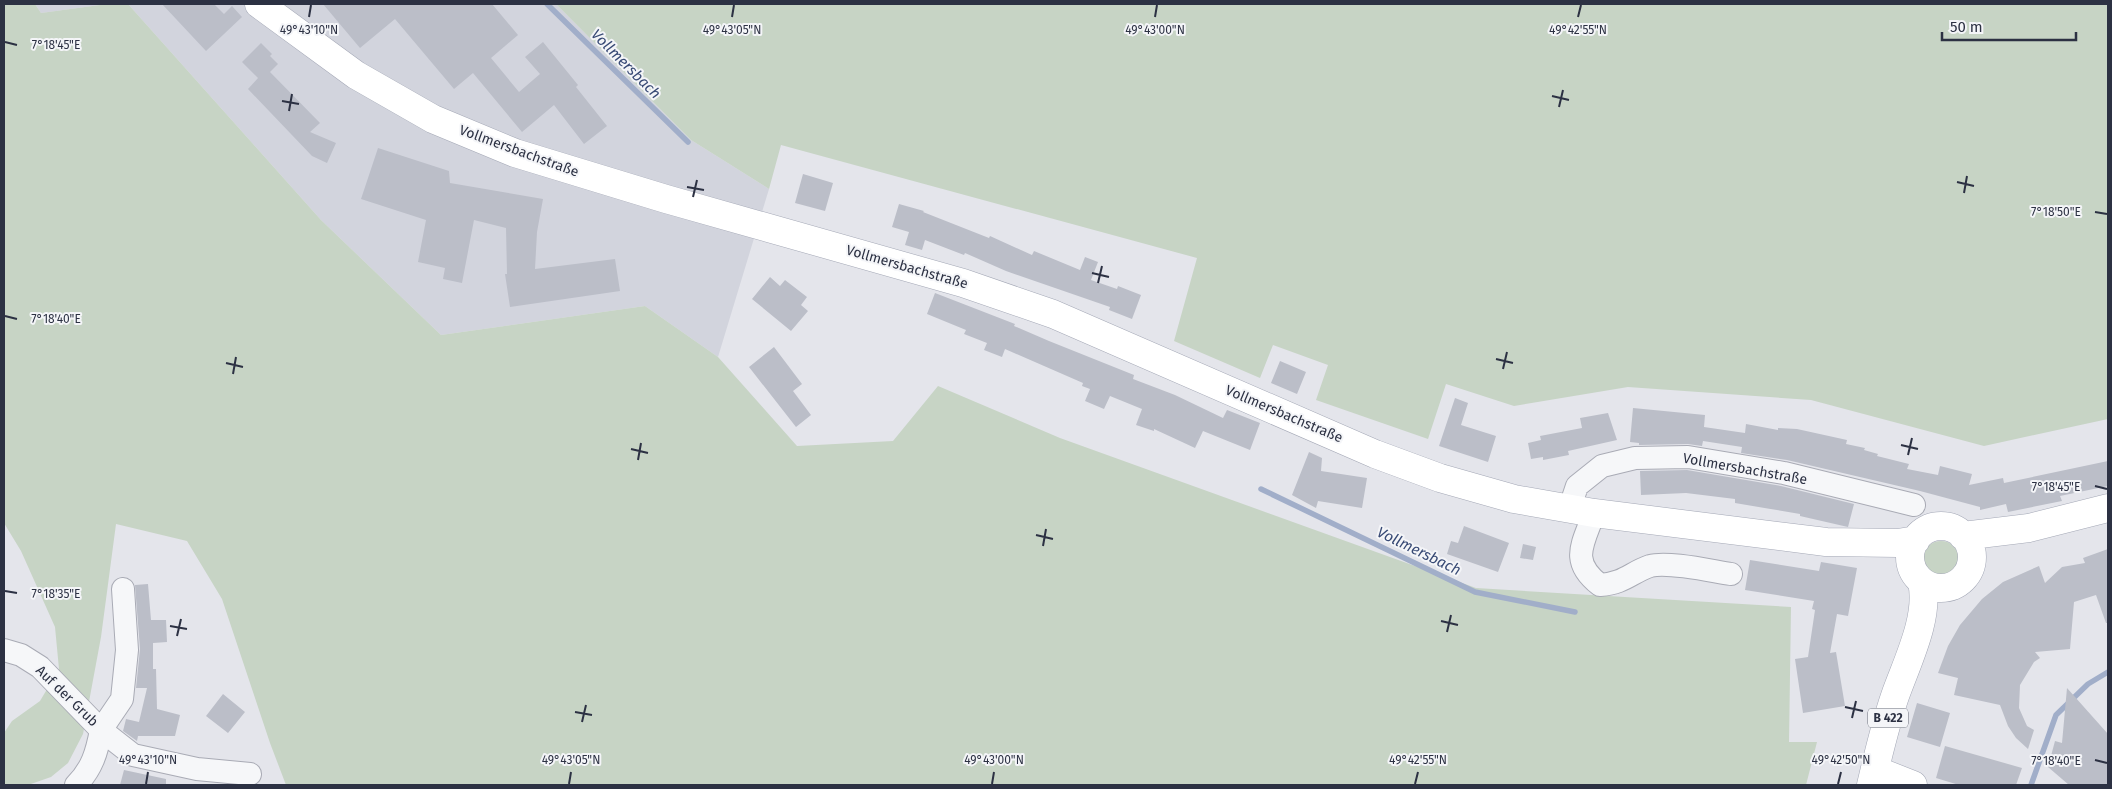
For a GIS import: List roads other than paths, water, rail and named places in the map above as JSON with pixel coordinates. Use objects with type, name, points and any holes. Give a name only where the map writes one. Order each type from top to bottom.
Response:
[{"type":"main road","name":"Vollmersbachstraße","points":[[259,4],[356,75],[433,119],[515,152],[666,199],[963,283],[1054,314],[1376,454],[1440,478],[1514,499],[1581,512],[1826,542],[1898,543],[1917,563]]},
{"type":"main road","name":"B 422","points":[[1913,785],[1873,778],[1895,697],[1907,666],[1924,606],[1924,592],[1917,563],[1926,531],[1939,527],[1952,529],[1964,536],[2029,528],[2108,508]]},
{"type":"main road","name":"B 422","points":[[1907,666],[1932,629],[1961,576],[1990,549],[2029,528]]},
{"type":"main road","points":[[1917,563],[1934,587],[1961,576],[1970,548],[1964,536]]},
{"type":"street","name":"Vollmersbachstraße","points":[[1581,512],[1578,486],[1602,466],[1635,458],[1688,457],[1784,473],[1914,505]]},
{"type":"street","points":[[1581,512],[1582,565],[1590,577],[1600,585],[1614,584],[1651,566],[1667,565],[1731,574]]},
{"type":"street","points":[[123,589],[127,650],[122,699],[101,730],[133,755],[196,769],[250,774]]},
{"type":"street","name":"Auf der Grub","points":[[4,650],[21,656],[40,667],[101,730],[94,759],[87,774],[76,785]]},
{"type":"waterway","name":"Vollmersbach","points":[[547,4],[688,142]]},
{"type":"waterway","name":"Vollmersbach","points":[[1261,489],[1475,592],[1575,612]]},
{"type":"waterway","points":[[2031,785],[2056,715],[2088,684],[2108,672]]}]
